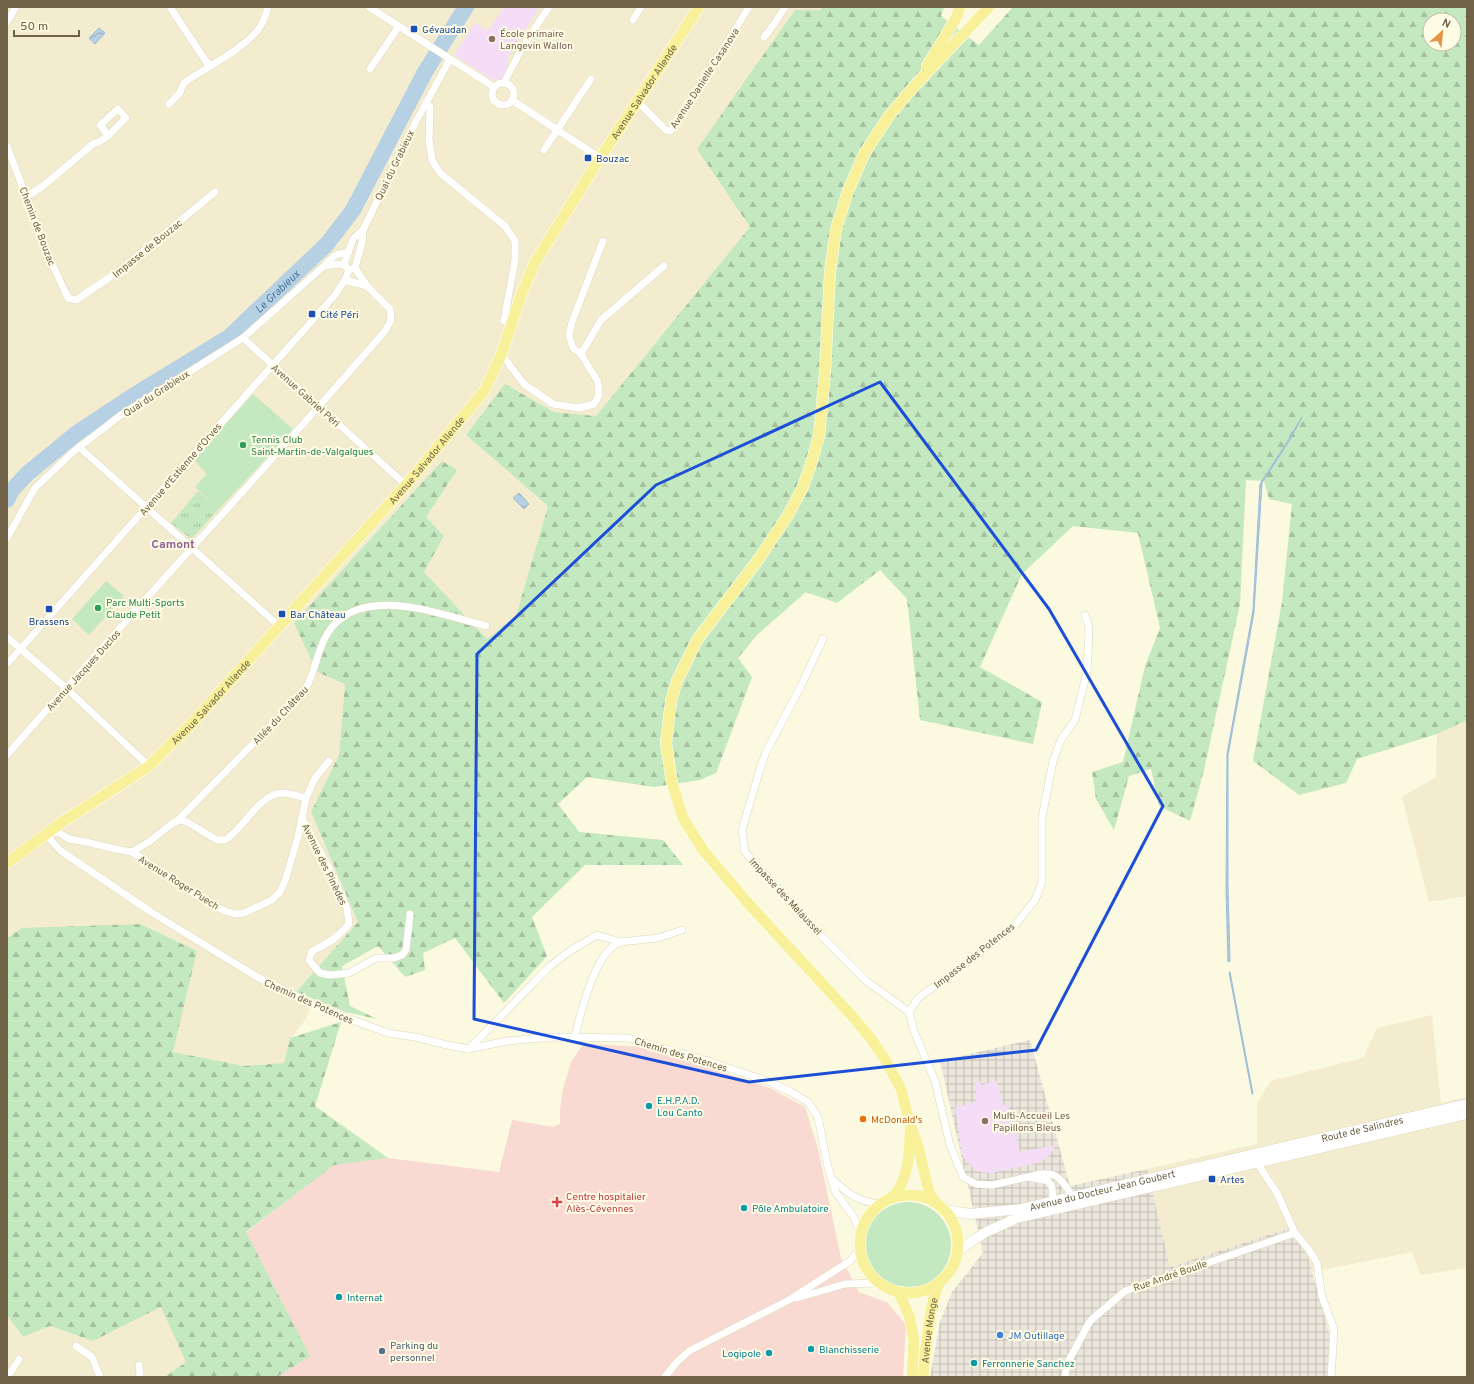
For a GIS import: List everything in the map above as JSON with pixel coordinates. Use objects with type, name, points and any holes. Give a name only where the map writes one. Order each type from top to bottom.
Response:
[{"type":"main road","points":[[916,84],[955,20],[960,7]]},
{"type":"main road","points":[[910,1124],[910,1150],[905,1174],[895,1195],[880,1204],[868,1217],[861,1233],[860,1249],[863,1262],[869,1273],[878,1283],[892,1290],[909,1294],[930,1289],[939,1284],[948,1275],[955,1264],[958,1251],[958,1236],[953,1222],[928,1192],[918,1146],[910,1124],[901,1089],[886,1061],[872,1040],[854,1018],[746,902],[703,850],[683,818],[672,783],[666,743],[671,702],[677,681],[697,640],[758,560],[788,515],[802,489],[811,464],[819,436],[825,372],[830,272],[836,229],[848,191],[865,152],[889,116],[916,84],[989,7]]},
{"type":"main road","name":"Avenue Salvador Allende","points":[[7,863],[48,832],[149,766],[195,720],[406,485],[486,390],[501,355],[534,264],[696,8]]},
{"type":"main road","name":"Route de Salindres","points":[[1255,1156],[1467,1104]]},
{"type":"main road","name":"Route de Salindres","points":[[1255,1156],[1467,1114]]},
{"type":"main road","name":"Avenue du Docteur Jean Goubert","points":[[958,1251],[984,1233],[1072,1196],[1255,1156]]},
{"type":"main road","name":"Avenue du Docteur Jean Goubert","points":[[940,1207],[970,1214],[1053,1205],[1255,1156]]},
{"type":"main road","points":[[891,1198],[914,1195],[926,1198],[940,1207]]},
{"type":"main road","name":"Avenue Monge","points":[[923,1377],[934,1297],[939,1284]]},
{"type":"main road","name":"Avenue Monge","points":[[899,1292],[910,1318],[914,1341],[912,1377]]},
{"type":"street","points":[[7,22],[16,7]]},
{"type":"street","points":[[170,7],[207,63],[211,65]]},
{"type":"street","points":[[169,104],[179,94],[184,83],[251,38],[260,28],[268,7]]},
{"type":"street","points":[[369,7],[494,87]]},
{"type":"street","points":[[504,83],[523,46],[548,7]]},
{"type":"street","points":[[633,20],[641,7]]},
{"type":"street","name":"Avenue Danielle Casanova","points":[[637,101],[666,130],[670,131],[675,126],[749,7]]},
{"type":"street","points":[[764,37],[784,7]]},
{"type":"street","points":[[370,69],[399,26]]},
{"type":"street","name":"Quai du Grabieux","points":[[349,268],[348,253],[353,238],[363,230],[448,58]]},
{"type":"street","points":[[544,150],[592,79]]},
{"type":"street","points":[[504,83],[513,89],[514,93],[512,100],[506,104],[500,104],[492,97],[492,90],[498,84],[504,83]]},
{"type":"street","points":[[512,100],[600,158]]},
{"type":"street","points":[[426,102],[430,107],[429,139],[432,160],[440,173],[505,226],[515,241],[515,260],[504,321],[511,326]]},
{"type":"street","points":[[26,197],[43,186],[93,144],[99,143],[108,134]]},
{"type":"street","name":"Chemin de Bouzac","points":[[7,146],[49,257],[68,298],[76,300]]},
{"type":"street","name":"Impasse de Bouzac","points":[[76,300],[119,271],[215,192]]},
{"type":"street","points":[[324,266],[338,264],[349,268],[362,242],[363,230]]},
{"type":"street","points":[[501,355],[524,384],[553,404],[579,408],[594,404],[599,395],[598,382],[581,354],[573,348],[569,336],[572,322],[603,242]]},
{"type":"street","name":"Quai du Grabieux","points":[[7,538],[35,488],[79,447],[121,415],[243,338],[324,266],[335,254],[341,252],[348,253]]},
{"type":"street","points":[[581,354],[601,320],[664,266]]},
{"type":"street","name":"Avenue d'Estienne d'Orves","points":[[7,664],[335,295],[346,280],[349,268]]},
{"type":"street","name":"Avenue Jacques Duclos","points":[[7,755],[319,407],[385,331],[391,320],[390,309],[349,268]]},
{"type":"street","points":[[346,280],[367,286]]},
{"type":"street","name":"Avenue Gabriel Péri","points":[[243,338],[406,485]]},
{"type":"street","points":[[79,447],[279,626]]},
{"type":"street","name":"Allée du Château","points":[[132,852],[177,821],[303,693],[310,682],[320,649],[327,634],[336,622],[345,615],[357,609],[368,606],[396,605],[424,610],[486,626]]},
{"type":"street","name":"Impasse des Potences","points":[[909,1012],[918,998],[964,966],[1015,925],[1035,900],[1042,882],[1042,818],[1053,761],[1061,740],[1075,720],[1087,672],[1089,632],[1085,615]]},
{"type":"street","points":[[7,637],[66,688],[149,766]]},
{"type":"street","name":"Impasse des Malaussel","points":[[823,639],[801,686],[766,752],[742,830],[745,852],[804,918],[866,980],[909,1012]]},
{"type":"street","name":"Avenue Roger Puech","points":[[48,832],[59,833],[69,839],[132,852],[207,902],[235,914],[244,913],[272,900],[280,892],[285,881],[298,837],[306,798],[315,778],[329,761]]},
{"type":"street","points":[[177,821],[184,821],[217,840],[223,840],[228,839],[260,806],[274,795],[283,793],[306,798]]},
{"type":"street","name":"Avenue des Pinèdes","points":[[302,818],[329,868],[347,908],[349,924],[344,931],[327,944],[312,952],[309,960],[320,973],[349,973],[376,958],[394,958],[402,955],[406,950],[410,914]]},
{"type":"street","name":"Chemin des Potences","points":[[48,832],[51,840],[61,851],[151,912],[258,977],[323,1009],[388,1033],[415,1037],[469,1049],[507,1041],[575,1036],[628,1038],[705,1060],[770,1082],[791,1092],[808,1102],[818,1117],[827,1163],[835,1191],[853,1216],[861,1233]]},
{"type":"street","points":[[575,1036],[582,1006],[594,976],[605,954],[612,945],[620,942],[658,938],[682,930]]},
{"type":"street","points":[[469,1049],[550,966],[570,951],[597,935],[620,942]]},
{"type":"street","points":[[909,1012],[914,1031],[935,1081],[950,1145],[963,1177],[976,1184],[992,1185],[1037,1174],[1049,1173],[1060,1177],[1072,1196]]},
{"type":"street","points":[[1255,1156],[1277,1193],[1295,1233],[1310,1251],[1317,1263],[1322,1297],[1334,1329],[1331,1377]]},
{"type":"street","points":[[1028,1177],[1048,1181],[1052,1187],[1053,1205]]},
{"type":"street","points":[[832,1180],[848,1194],[864,1202],[880,1204]]},
{"type":"street","name":"Rue André Boulle","points":[[1065,1377],[1067,1364],[1090,1321],[1125,1290],[1295,1233]]},
{"type":"street","points":[[665,1377],[676,1363],[689,1351],[789,1300],[850,1261],[860,1249]]},
{"type":"street","points":[[789,1300],[845,1284],[878,1283]]},
{"type":"street","points":[[76,1346],[92,1357],[100,1377]]},
{"type":"street","points":[[7,1376],[19,1359]]},
{"type":"street","points":[[139,1364],[139,1377]]},
{"type":"highlighted area","points":[[880,382],[1049,609],[1163,806],[1036,1050],[749,1082],[474,1019],[477,654],[656,485]]},
{"type":"shaded area","points":[[7,7],[822,7],[821,10],[697,148],[750,227],[596,416],[554,412],[505,385],[466,435],[548,506],[516,616],[487,639],[424,572],[444,537],[426,517],[457,470],[317,672],[345,684],[339,755],[311,812],[358,922],[296,992],[313,1001],[306,1019],[290,1039],[284,1063],[244,1066],[173,1052],[197,951],[22,928],[7,938]]},
{"type":"shaded area","name":"École primaire Langevin Wallon","points":[[504,7],[540,7],[507,58],[509,60],[502,79],[495,81],[454,55],[475,23],[488,31]]},
{"type":"shaded area","points":[[1467,720],[1467,896],[1429,902],[1402,797],[1436,777],[1437,734]]},
{"type":"shaded area","points":[[1432,1015],[1441,1103],[1467,1097],[1467,1268],[1421,1275],[1412,1252],[1312,1272],[1308,1257],[1290,1228],[1170,1267],[1147,1169],[1257,1144],[1257,1103],[1271,1081],[1363,1058],[1377,1028]]},
{"type":"shaded area","points":[[1030,1040],[1070,1186],[1147,1169],[1170,1267],[1290,1228],[1308,1257],[1330,1336],[1327,1377],[930,1377],[940,1322],[952,1292],[983,1253],[940,1061]]},
{"type":"shaded area","name":"Centre hospitalier Alès-Cévennes","points":[[583,1044],[650,1047],[772,1089],[805,1107],[818,1149],[841,1258],[859,1292],[888,1303],[906,1325],[903,1377],[277,1377],[310,1356],[246,1233],[334,1164],[388,1158],[499,1172],[512,1120],[553,1127],[560,1124],[563,1089],[571,1062]]},
{"type":"shaded area","name":"Multi-Accueil Les Papillons Bleus","points":[[980,1081],[981,1085],[997,1081],[1003,1105],[1008,1104],[1020,1152],[1056,1145],[1048,1157],[1038,1163],[992,1173],[980,1172],[970,1165],[963,1157],[955,1107],[976,1102],[975,1095],[977,1094],[974,1083]]},
{"type":"shaded area","points":[[162,1306],[187,1362],[165,1377],[7,1377],[7,1315],[23,1337],[50,1326],[93,1341]]},
{"type":"green space","points":[[822,7],[944,7],[941,16],[979,45],[1013,7],[1467,7],[1467,720],[1437,734],[1357,759],[1346,783],[1299,795],[1253,761],[1282,602],[1292,504],[1269,499],[1264,481],[1246,480],[1240,604],[1204,770],[1190,821],[1159,806],[1151,769],[1129,776],[1114,830],[1096,799],[1092,772],[1123,762],[1145,666],[1160,628],[1138,533],[1073,526],[1022,574],[980,667],[1042,702],[1033,744],[920,720],[907,599],[880,570],[837,603],[806,592],[758,634],[738,658],[752,677],[716,773],[700,780],[654,787],[587,777],[558,804],[579,832],[663,840],[683,865],[585,865],[532,917],[547,956],[504,1003],[455,938],[423,953],[425,970],[405,977],[378,946],[342,966],[350,1006],[377,1019],[346,1012],[296,992],[358,922],[311,812],[339,755],[345,684],[317,672],[294,623],[442,461],[457,470],[426,517],[444,536],[424,572],[487,639],[516,616],[548,506],[466,435],[505,384],[554,412],[596,416],[750,227],[697,149],[795,10],[821,10]]},
{"type":"green space","name":"Tennis Club Saint-Martin-de-Valgalgues","points":[[253,394],[293,429],[219,509],[195,487],[207,474],[194,460]]},
{"type":"green space","points":[[198,491],[219,509],[191,539],[171,523]]},
{"type":"green space","name":"Parc Multi-Sports Claude Petit","points":[[106,581],[124,596],[89,635],[72,619]]},
{"type":"green space","points":[[140,924],[197,951],[173,1052],[244,1066],[284,1063],[290,1038],[341,1022],[315,1106],[388,1158],[334,1165],[246,1232],[310,1356],[277,1377],[165,1377],[186,1362],[161,1307],[93,1341],[50,1326],[23,1337],[7,1315],[7,938],[22,928]]},
{"type":"green space","points":[[908,1202],[924,1205],[932,1209],[944,1221],[948,1229],[951,1245],[948,1261],[944,1269],[932,1281],[924,1285],[908,1288],[892,1285],[884,1281],[872,1269],[868,1261],[865,1245],[868,1229],[872,1221],[884,1209],[892,1205]]},
{"type":"water","points":[[99,28],[105,33],[95,44],[89,38]]},
{"type":"water","points":[[1302,417],[1291,438],[1262,483],[1254,612],[1228,755],[1228,887],[1230,961],[1228,962],[1226,890],[1227,754],[1253,610],[1260,484]]},
{"type":"water","points":[[519,493],[529,504],[524,509],[513,498]]},
{"type":"water","points":[[1230,972],[1253,1094],[1252,1094]]},
{"type":"waterway","name":"Le Grabieux","points":[[7,500],[12,490],[28,473],[77,433],[136,394],[229,337],[327,244],[353,210],[425,72],[466,7]]},
{"type":"place","name":"Gévaudan","points":[[414,29]]},
{"type":"place","name":"École primaire Langevin Wallon","points":[[492,39]]},
{"type":"place","name":"Bouzac","points":[[588,158]]},
{"type":"place","name":"Cité Péri","points":[[312,314]]},
{"type":"place","name":"Tennis Club Saint-Martin-de-Valgalgues","points":[[243,445]]},
{"type":"place","name":"Parc Multi-Sports Claude Petit","points":[[98,608]]},
{"type":"place","name":"Brassens","points":[[49,609]]},
{"type":"place","name":"Bar Château","points":[[282,614]]},
{"type":"place","name":"E.H.P.A.D. Lou Canto","points":[[649,1106]]},
{"type":"place","name":"McDonald's","points":[[863,1119]]},
{"type":"place","name":"Multi-Accueil Les Papillons Bleus","points":[[985,1121]]},
{"type":"place","name":"Artes","points":[[1212,1179]]},
{"type":"place","name":"Centre hospitalier Alès-Cévennes","points":[[557,1202]]},
{"type":"place","name":"Pôle Ambulatoire","points":[[744,1208]]},
{"type":"place","name":"Internat","points":[[339,1297]]},
{"type":"place","name":"JM Outillage","points":[[1000,1335]]},
{"type":"place","name":"Blanchisserie","points":[[811,1349]]},
{"type":"place","name":"Parking du personnel","points":[[382,1351]]},
{"type":"place","name":"Logipole","points":[[769,1353]]},
{"type":"place","name":"Ferronnerie Sanchez","points":[[974,1363]]},
{"type":"district","name":"Camont","points":[[173,544]]}]
